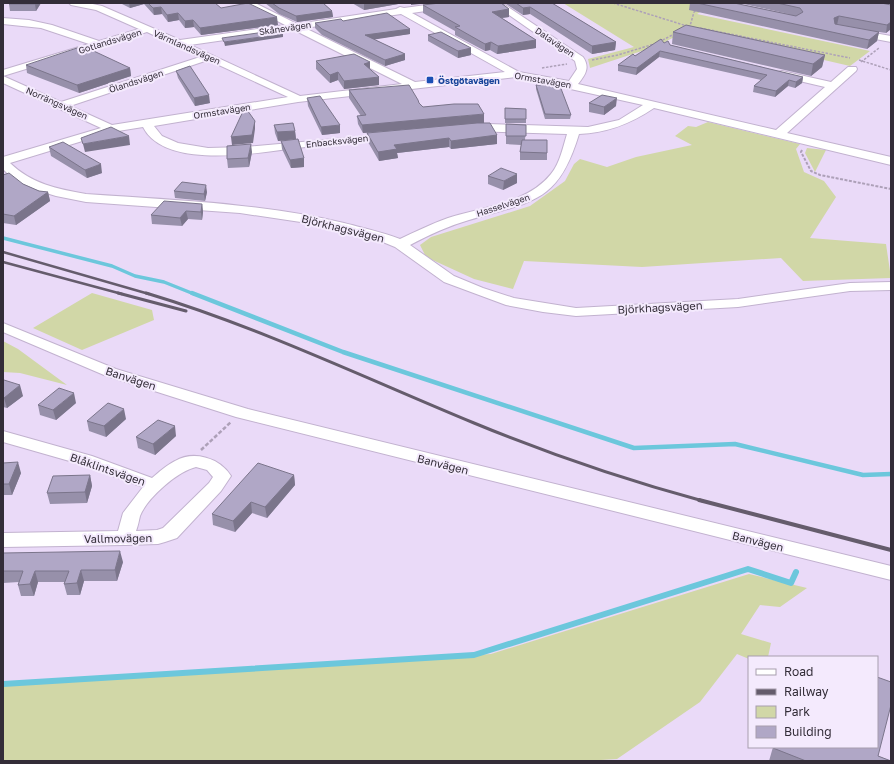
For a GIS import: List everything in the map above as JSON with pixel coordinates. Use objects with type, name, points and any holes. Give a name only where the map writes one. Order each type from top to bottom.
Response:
[{"type":"street","name":"Värmlandsvägen","points":[[67,3],[99,8],[181,43],[298,99]]},
{"type":"street","points":[[248,3],[293,27],[412,85]]},
{"type":"street","points":[[388,3],[514,73]]},
{"type":"street","name":"Skånevägen","points":[[181,43],[460,3]]},
{"type":"street","name":"Dalavägen","points":[[505,8],[582,62],[582,68],[578,78],[571,85]]},
{"type":"street","points":[[3,21],[28,22],[52,26],[99,44]]},
{"type":"street","name":"Gotlandsvägen","points":[[3,73],[148,29]]},
{"type":"street","points":[[844,30],[891,39]]},
{"type":"street","name":"Ölandsvägen","points":[[63,105],[209,57]]},
{"type":"street","points":[[778,135],[852,69]]},
{"type":"street","points":[[772,71],[833,86]]},
{"type":"street","name":"Ormstavägen","points":[[3,162],[111,128],[298,99],[514,73],[571,85],[891,161]]},
{"type":"street","name":"Norrängsvägen","points":[[3,79],[111,128]]},
{"type":"street","points":[[462,128],[500,127],[574,130],[593,128],[622,122],[651,105]]},
{"type":"street","name":"Enbacksvägen","points":[[148,123],[152,132],[160,139],[170,144],[213,151],[246,150],[402,134]]},
{"type":"street","name":"Hasselvägen","points":[[400,244],[452,221],[528,198],[542,190],[555,177],[563,164],[574,130]]},
{"type":"street","name":"Björkhagsvägen","points":[[3,162],[18,176],[34,186],[60,194],[86,198],[240,209],[314,220],[383,237],[400,244],[449,279],[478,292],[510,302],[576,312],[738,303],[850,287],[891,286]]},
{"type":"street","name":"Banvägen","points":[[3,327],[110,372],[242,412],[367,445],[891,573]]},
{"type":"street","name":"Blåklintsvägen","points":[[3,436],[86,460],[154,485],[132,513],[126,538]]},
{"type":"street","name":"Vallmovägen","points":[[3,540],[158,537],[170,534],[215,487],[222,476],[213,466],[196,461],[182,464]]},
{"type":"street","points":[[154,485],[182,464]]},
{"type":"path","points":[[613,3],[690,26],[862,61],[891,70]]},
{"type":"path","points":[[683,30],[690,26],[694,12],[700,9]]},
{"type":"path","points":[[514,73],[618,55],[657,43],[677,33]]},
{"type":"path","points":[[657,43],[662,44]]},
{"type":"path","points":[[852,69],[879,48]]},
{"type":"path","points":[[809,142],[801,152],[811,171],[820,175],[891,189]]},
{"type":"path","points":[[182,464],[199,451],[242,412]]},
{"type":"green space","points":[[563,3],[704,3],[712,5],[697,14],[870,51],[850,66],[690,29],[657,46],[590,68],[588,59],[634,47]]},
{"type":"green space","points":[[708,122],[800,144],[796,149],[804,172],[824,181],[836,197],[810,238],[886,244],[891,278],[803,281],[781,258],[642,267],[524,261],[513,289],[474,279],[426,257],[420,245],[431,237],[530,206],[565,181],[574,164],[580,159],[607,167],[636,157],[692,145],[675,136],[688,126],[696,127]]},
{"type":"green space","points":[[807,148],[826,150],[815,172],[805,153]]},
{"type":"green space","points":[[92,293],[152,310],[154,320],[82,350],[33,328]]},
{"type":"green space","points":[[3,341],[18,349],[67,385],[20,373],[3,372]]},
{"type":"green space","points":[[749,574],[807,588],[780,607],[760,605],[741,634],[771,643],[768,656],[748,656],[748,659],[737,654],[700,702],[617,759],[585,761],[3,761],[3,686],[491,654]]},
{"type":"building","points":[[35,3],[35,4],[9,4]]},
{"type":"building","points":[[148,3],[215,3],[221,8],[248,3],[277,17],[200,28],[193,20],[185,21],[178,13],[167,15],[161,7],[153,8]]},
{"type":"building","points":[[272,3],[323,3],[332,11],[296,16]]},
{"type":"building","points":[[440,3],[501,3],[509,9],[492,12],[536,40],[498,46],[491,42],[485,44],[455,27],[460,26],[423,5]]},
{"type":"building","points":[[516,3],[552,3],[616,42],[592,46],[530,7],[523,8]]},
{"type":"building","points":[[697,3],[734,3],[796,16],[803,12],[800,8],[777,3],[881,3],[891,5],[891,22],[887,25],[839,16],[834,18],[835,24],[879,32],[869,40]]},
{"type":"building","points":[[387,13],[410,29],[365,35],[405,54],[385,60],[322,29],[315,23],[341,19],[343,21]]},
{"type":"building","points":[[686,25],[825,55],[813,64],[673,32]]},
{"type":"building","points":[[279,30],[283,34],[224,42],[222,38]]},
{"type":"building","points":[[441,32],[471,48],[458,51],[428,35]]},
{"type":"building","points":[[661,39],[664,43],[668,41],[670,45],[803,77],[796,82],[789,80],[776,91],[754,86],[767,75],[660,51],[637,68],[618,65],[633,54],[635,56]]},
{"type":"building","points":[[83,46],[130,68],[77,85],[26,65]]},
{"type":"building","points":[[354,54],[370,62],[364,64],[379,77],[344,81],[338,72],[330,75],[316,61]]},
{"type":"building","points":[[190,66],[209,95],[194,98],[176,71]]},
{"type":"building","points":[[409,85],[419,103],[423,107],[454,104],[478,104],[484,114],[362,125],[357,116],[366,115],[349,90]]},
{"type":"building","points":[[536,85],[551,85],[552,87],[560,86],[571,115],[545,114]]},
{"type":"building","points":[[602,95],[617,98],[604,107],[589,103]]},
{"type":"building","points":[[320,96],[340,125],[321,127],[307,98]]},
{"type":"building","points":[[245,107],[255,121],[252,135],[231,137]]},
{"type":"building","points":[[505,108],[526,109],[526,119],[505,119]]},
{"type":"building","points":[[293,123],[295,131],[277,132],[274,125]]},
{"type":"building","points":[[490,123],[497,135],[451,141],[449,138],[394,145],[397,149],[378,152],[367,133]]},
{"type":"building","points":[[506,124],[526,125],[526,136],[506,136]]},
{"type":"building","points":[[111,127],[129,136],[83,144],[81,138]]},
{"type":"building","points":[[298,139],[304,158],[290,160],[281,141]]},
{"type":"building","points":[[522,140],[547,140],[547,153],[520,152]]},
{"type":"building","points":[[63,142],[101,164],[85,170],[49,147]]},
{"type":"building","points":[[251,144],[248,158],[227,159],[227,146]]},
{"type":"building","points":[[501,168],[517,174],[504,181],[488,176]]},
{"type":"building","points":[[9,173],[23,184],[39,191],[48,192],[14,216],[3,214],[3,175]]},
{"type":"building","points":[[182,182],[206,185],[204,194],[174,191]]},
{"type":"building","points":[[164,201],[202,204],[201,212],[186,211],[180,218],[151,215]]},
{"type":"building","points":[[4,380],[20,385],[4,398],[3,381]]},
{"type":"building","points":[[59,388],[74,393],[53,410],[38,405]]},
{"type":"building","points":[[108,403],[124,409],[104,426],[87,421]]},
{"type":"building","points":[[158,420],[175,426],[153,444],[136,437]]},
{"type":"building","points":[[18,462],[9,484],[3,484],[3,463]]},
{"type":"building","points":[[258,463],[294,475],[265,507],[251,502],[233,521],[212,514]]},
{"type":"building","points":[[90,475],[85,492],[47,493],[53,476]]},
{"type":"building","points":[[120,551],[115,570],[81,570],[77,583],[64,584],[69,571],[35,571],[30,584],[18,585],[23,571],[3,571],[3,553]]},
{"type":"building","points":[[878,677],[891,682],[891,705],[878,756],[891,761],[806,761],[773,748],[878,748]]},
{"type":"waterway","points":[[3,238],[112,266],[135,276],[164,282],[194,294]]},
{"type":"waterway","points":[[192,293],[343,352],[634,448],[735,444],[863,475],[891,474]]},
{"type":"waterway","points":[[3,684],[474,655],[748,569],[791,583],[796,572]]},
{"type":"railway","points":[[3,252],[149,294]]},
{"type":"railway","points":[[3,262],[122,294]]},
{"type":"railway","points":[[118,293],[186,311]]},
{"type":"railway","points":[[149,294],[230,321],[271,337],[474,423],[530,445],[587,466],[703,501]]},
{"type":"railway","points":[[699,500],[891,550]]},
{"type":"place","name":"Östgötavägen","points":[[430,80]]}]
